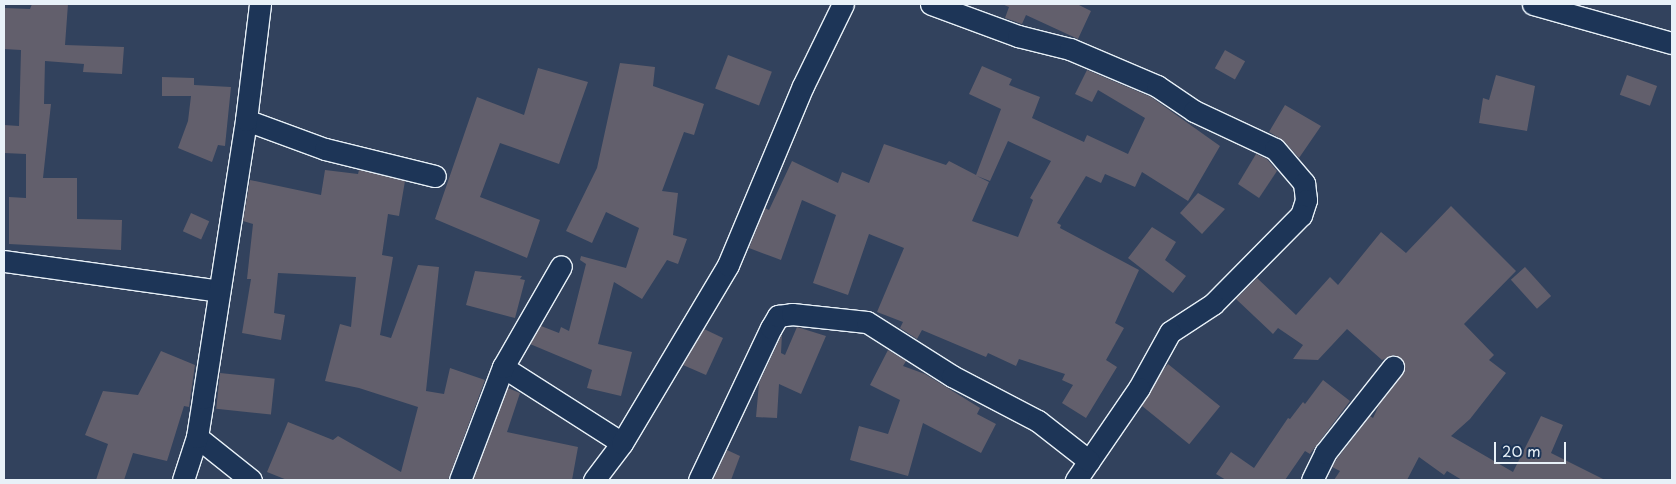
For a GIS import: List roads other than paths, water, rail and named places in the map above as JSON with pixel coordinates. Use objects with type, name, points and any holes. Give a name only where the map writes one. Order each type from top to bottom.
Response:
[{"type":"street","points":[[183,480],[197,437],[246,120],[260,4]]},
{"type":"street","points":[[594,480],[622,443],[728,265],[803,86],[843,4]]},
{"type":"street","points":[[931,4],[1002,31],[1070,49],[1157,86],[1194,111],[1275,149],[1304,183],[1306,200],[1301,215],[1213,304],[1170,332],[1138,388],[1076,480]]},
{"type":"street","points":[[1532,4],[1672,43]]},
{"type":"street","points":[[246,120],[324,150],[435,176]]},
{"type":"street","points":[[4,261],[219,291]]},
{"type":"street","points":[[460,480],[503,367],[561,266]]},
{"type":"street","points":[[699,480],[771,328],[778,316],[792,314],[867,322],[952,376],[1038,421],[1089,460]]},
{"type":"street","points":[[503,367],[622,443]]},
{"type":"street","points":[[1312,480],[1325,453],[1393,367]]},
{"type":"street","points":[[197,437],[251,480]]}]
